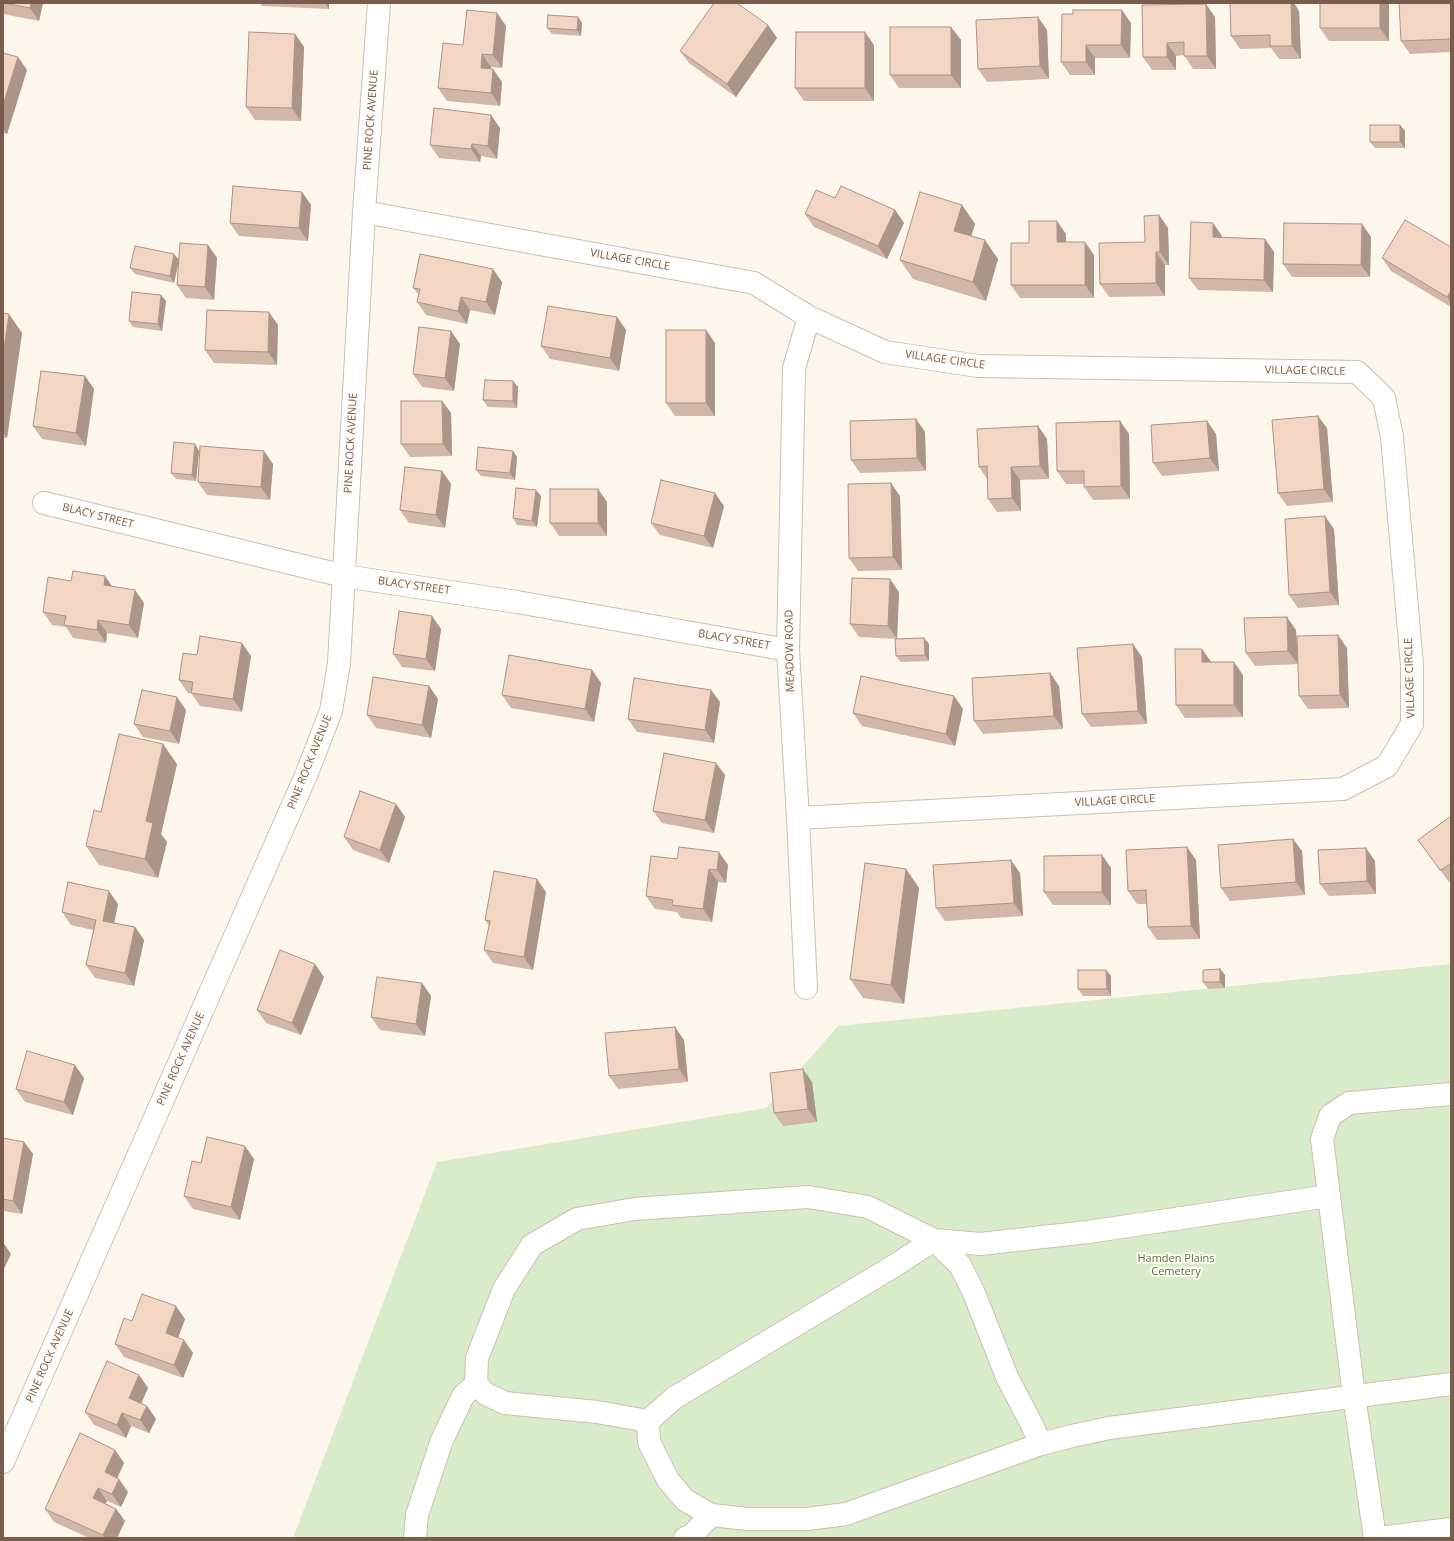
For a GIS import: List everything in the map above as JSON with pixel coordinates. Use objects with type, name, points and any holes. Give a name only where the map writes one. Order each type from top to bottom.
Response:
[{"type":"street","name":"PINE ROCK AVENUE","points":[[3,1462],[307,773],[330,711],[339,663],[364,212],[379,3]]},
{"type":"street","name":"VILLAGE CIRCLE","points":[[364,212],[754,283],[809,317],[884,352],[978,366],[1357,372],[1384,398],[1392,437],[1412,665],[1412,724],[1387,766],[1344,789],[798,818]]},
{"type":"street","name":"MEADOW ROAD","points":[[806,988],[788,650],[794,368],[809,317]]},
{"type":"street","name":"BLACY STREET","points":[[44,503],[344,576],[517,602],[788,650]]},
{"type":"street","points":[[1375,1538],[1354,1396],[1322,1139],[1330,1116],[1348,1103],[1451,1094]]},
{"type":"street","points":[[648,1421],[674,1398],[894,1266],[934,1240],[980,1244],[1046,1238],[1329,1196]]},
{"type":"street","points":[[415,1538],[417,1515],[442,1440],[463,1396],[476,1384],[477,1358],[504,1289],[532,1245],[577,1219],[634,1209],[808,1197],[868,1207],[934,1240],[960,1265],[974,1293],[1007,1377],[1041,1444]]},
{"type":"street","points":[[476,1384],[486,1394],[506,1403],[597,1412],[648,1421]]},
{"type":"street","points":[[648,1421],[649,1442],[668,1480],[686,1500],[711,1515],[748,1519],[807,1519],[846,1514],[1041,1444],[1109,1428],[1451,1384]]},
{"type":"street","points":[[685,1538],[692,1535],[711,1515]]},
{"type":"street","points":[[1379,1538],[1451,1529]]},
{"type":"green space","name":"Hamden Plains Cemetery","points":[[1451,964],[1451,1538],[293,1538],[437,1162],[766,1108],[838,1026]]},
{"type":"building","points":[[3,3],[31,3],[30,8]]},
{"type":"building","points":[[714,3],[737,3],[768,25],[727,84],[680,51]]},
{"type":"building","points":[[1230,3],[1291,3],[1292,46],[1270,46],[1270,35],[1231,36]]},
{"type":"building","points":[[1320,3],[1380,3],[1380,28],[1320,28]]},
{"type":"building","points":[[1399,3],[1451,3],[1451,39],[1401,41]]},
{"type":"building","points":[[1206,4],[1207,56],[1184,56],[1184,42],[1167,43],[1167,57],[1143,57],[1142,5]]},
{"type":"building","points":[[467,10],[497,13],[493,55],[482,54],[481,68],[493,69],[491,93],[438,88],[443,43],[463,45]]},
{"type":"building","points":[[1073,10],[1122,10],[1121,45],[1086,45],[1086,62],[1061,62],[1062,14],[1073,14]]},
{"type":"building","points":[[548,15],[578,17],[577,30],[547,28]]},
{"type":"building","points":[[1038,17],[1040,66],[978,69],[976,20]]},
{"type":"building","points":[[890,27],[951,27],[951,75],[890,75]]},
{"type":"building","points":[[249,32],[295,34],[292,108],[246,107]]},
{"type":"building","points":[[796,32],[865,32],[865,88],[795,88]]},
{"type":"building","points":[[3,53],[18,57],[3,105]]},
{"type":"building","points":[[434,108],[491,115],[488,146],[472,144],[471,149],[430,145]]},
{"type":"building","points":[[1370,125],[1400,125],[1400,142],[1370,142]]},
{"type":"building","points":[[233,186],[302,192],[299,228],[230,223]]},
{"type":"building","points":[[841,186],[895,210],[878,246],[805,214],[816,190],[835,198]]},
{"type":"building","points":[[920,192],[962,205],[954,231],[985,240],[973,282],[900,260]]},
{"type":"building","points":[[1159,215],[1160,252],[1156,252],[1156,283],[1100,284],[1099,243],[1145,242],[1144,216]]},
{"type":"building","points":[[1405,220],[1451,247],[1451,291],[1447,297],[1382,258]]},
{"type":"building","points":[[1029,221],[1057,221],[1057,242],[1085,242],[1085,285],[1011,285],[1011,243],[1029,243]]},
{"type":"building","points":[[1191,222],[1213,223],[1213,237],[1265,239],[1264,280],[1189,278]]},
{"type":"building","points":[[1284,223],[1362,224],[1361,265],[1283,264]]},
{"type":"building","points":[[180,243],[208,245],[205,287],[177,285]]},
{"type":"building","points":[[135,246],[174,254],[170,276],[130,268]]},
{"type":"building","points":[[420,254],[493,269],[486,302],[461,297],[458,311],[417,302],[420,289],[413,288]]},
{"type":"building","points":[[132,292],[161,295],[158,324],[129,321]]},
{"type":"building","points":[[548,306],[617,317],[610,358],[541,346]]},
{"type":"building","points":[[207,310],[269,312],[268,352],[205,350]]},
{"type":"building","points":[[3,313],[9,314],[3,356]]},
{"type":"building","points":[[419,327],[451,331],[445,378],[413,374]]},
{"type":"building","points":[[666,330],[706,330],[706,403],[666,403]]},
{"type":"building","points":[[41,371],[85,376],[76,433],[33,426]]},
{"type":"building","points":[[485,380],[513,381],[513,401],[483,400]]},
{"type":"building","points":[[401,401],[442,401],[443,444],[401,444]]},
{"type":"building","points":[[1318,416],[1324,489],[1278,493],[1272,420]]},
{"type":"building","points":[[916,419],[917,458],[851,460],[850,421]]},
{"type":"building","points":[[1120,421],[1121,486],[1084,487],[1084,471],[1057,471],[1056,423]]},
{"type":"building","points":[[1207,421],[1210,458],[1153,463],[1151,425]]},
{"type":"building","points":[[1038,426],[1040,466],[1011,467],[1012,498],[988,499],[987,466],[979,467],[977,429]]},
{"type":"building","points":[[174,442],[195,444],[192,475],[171,473]]},
{"type":"building","points":[[200,446],[264,451],[261,487],[198,482]]},
{"type":"building","points":[[478,447],[513,451],[510,473],[476,470]]},
{"type":"building","points":[[405,467],[442,471],[436,515],[400,510]]},
{"type":"building","points":[[661,480],[715,493],[704,536],[651,523]]},
{"type":"building","points":[[891,483],[893,557],[849,558],[848,484]]},
{"type":"building","points":[[516,488],[536,490],[532,521],[513,518]]},
{"type":"building","points":[[550,489],[598,489],[598,523],[550,523]]},
{"type":"building","points":[[1325,516],[1330,592],[1289,595],[1285,519]]},
{"type":"building","points":[[73,571],[105,576],[104,585],[135,590],[129,625],[98,620],[97,630],[64,625],[66,616],[43,612],[48,577],[71,581]]},
{"type":"building","points":[[852,578],[890,579],[888,626],[850,624]]},
{"type":"building","points":[[399,611],[432,616],[426,659],[393,654]]},
{"type":"building","points":[[1287,617],[1288,651],[1246,653],[1244,618]]},
{"type":"building","points":[[1338,635],[1340,695],[1299,696],[1297,636]]},
{"type":"building","points":[[200,636],[242,643],[233,699],[191,693],[193,682],[179,680],[183,653],[197,655]]},
{"type":"building","points":[[924,638],[925,655],[896,656],[895,639]]},
{"type":"building","points":[[1133,644],[1138,711],[1082,714],[1077,648]]},
{"type":"building","points":[[1175,649],[1202,649],[1202,662],[1234,662],[1234,705],[1176,705]]},
{"type":"building","points":[[509,655],[592,670],[585,709],[502,695]]},
{"type":"building","points":[[1050,673],[1054,716],[974,721],[972,678]]},
{"type":"building","points":[[861,676],[954,696],[946,734],[853,713]]},
{"type":"building","points":[[373,677],[429,686],[422,725],[367,715]]},
{"type":"building","points":[[634,678],[711,690],[705,730],[628,719]]},
{"type":"building","points":[[142,690],[177,697],[170,731],[134,724]]},
{"type":"building","points":[[119,734],[163,744],[146,821],[153,823],[145,859],[86,846],[94,810],[101,812]]},
{"type":"building","points":[[664,753],[716,763],[705,820],[653,811]]},
{"type":"building","points":[[360,791],[396,804],[380,850],[344,837]]},
{"type":"building","points":[[1451,816],[1451,863],[1440,870],[1418,840]]},
{"type":"building","points":[[1293,839],[1296,882],[1221,888],[1218,845]]},
{"type":"building","points":[[679,847],[719,852],[717,870],[709,869],[703,909],[672,905],[673,900],[646,896],[651,856],[677,859]]},
{"type":"building","points":[[1187,847],[1191,926],[1148,927],[1146,890],[1128,891],[1126,850]]},
{"type":"building","points":[[1366,848],[1367,881],[1320,884],[1318,850]]},
{"type":"building","points":[[1102,855],[1102,892],[1044,892],[1044,856]]},
{"type":"building","points":[[1011,860],[1014,903],[936,908],[933,865]]},
{"type":"building","points":[[865,863],[906,869],[891,985],[850,979]]},
{"type":"building","points":[[494,871],[537,879],[524,957],[484,950],[490,921],[485,920]]},
{"type":"building","points":[[68,882],[109,891],[103,921],[135,927],[125,973],[86,965],[96,920],[62,912]]},
{"type":"building","points":[[280,950],[315,964],[292,1023],[257,1010]]},
{"type":"building","points":[[1220,969],[1220,982],[1203,982],[1203,970]]},
{"type":"building","points":[[1078,970],[1106,970],[1107,989],[1078,989]]},
{"type":"building","points":[[377,977],[422,983],[416,1024],[371,1017]]},
{"type":"building","points":[[675,1027],[679,1069],[609,1076],[605,1033]]},
{"type":"building","points":[[27,1051],[75,1065],[64,1102],[16,1089]]},
{"type":"building","points":[[803,1069],[808,1109],[774,1113],[770,1073]]},
{"type":"building","points":[[207,1137],[245,1146],[231,1207],[184,1196],[192,1161],[201,1163]]},
{"type":"building","points":[[3,1138],[24,1142],[13,1201],[3,1199]]},
{"type":"building","points":[[142,1294],[176,1306],[166,1333],[184,1340],[174,1365],[115,1344],[124,1318],[132,1321]]},
{"type":"building","points":[[107,1361],[139,1375],[129,1398],[147,1406],[140,1420],[122,1413],[117,1425],[85,1412]]},
{"type":"building","points":[[80,1433],[115,1450],[105,1472],[119,1479],[112,1494],[98,1488],[93,1498],[116,1509],[103,1535],[45,1509]]}]
